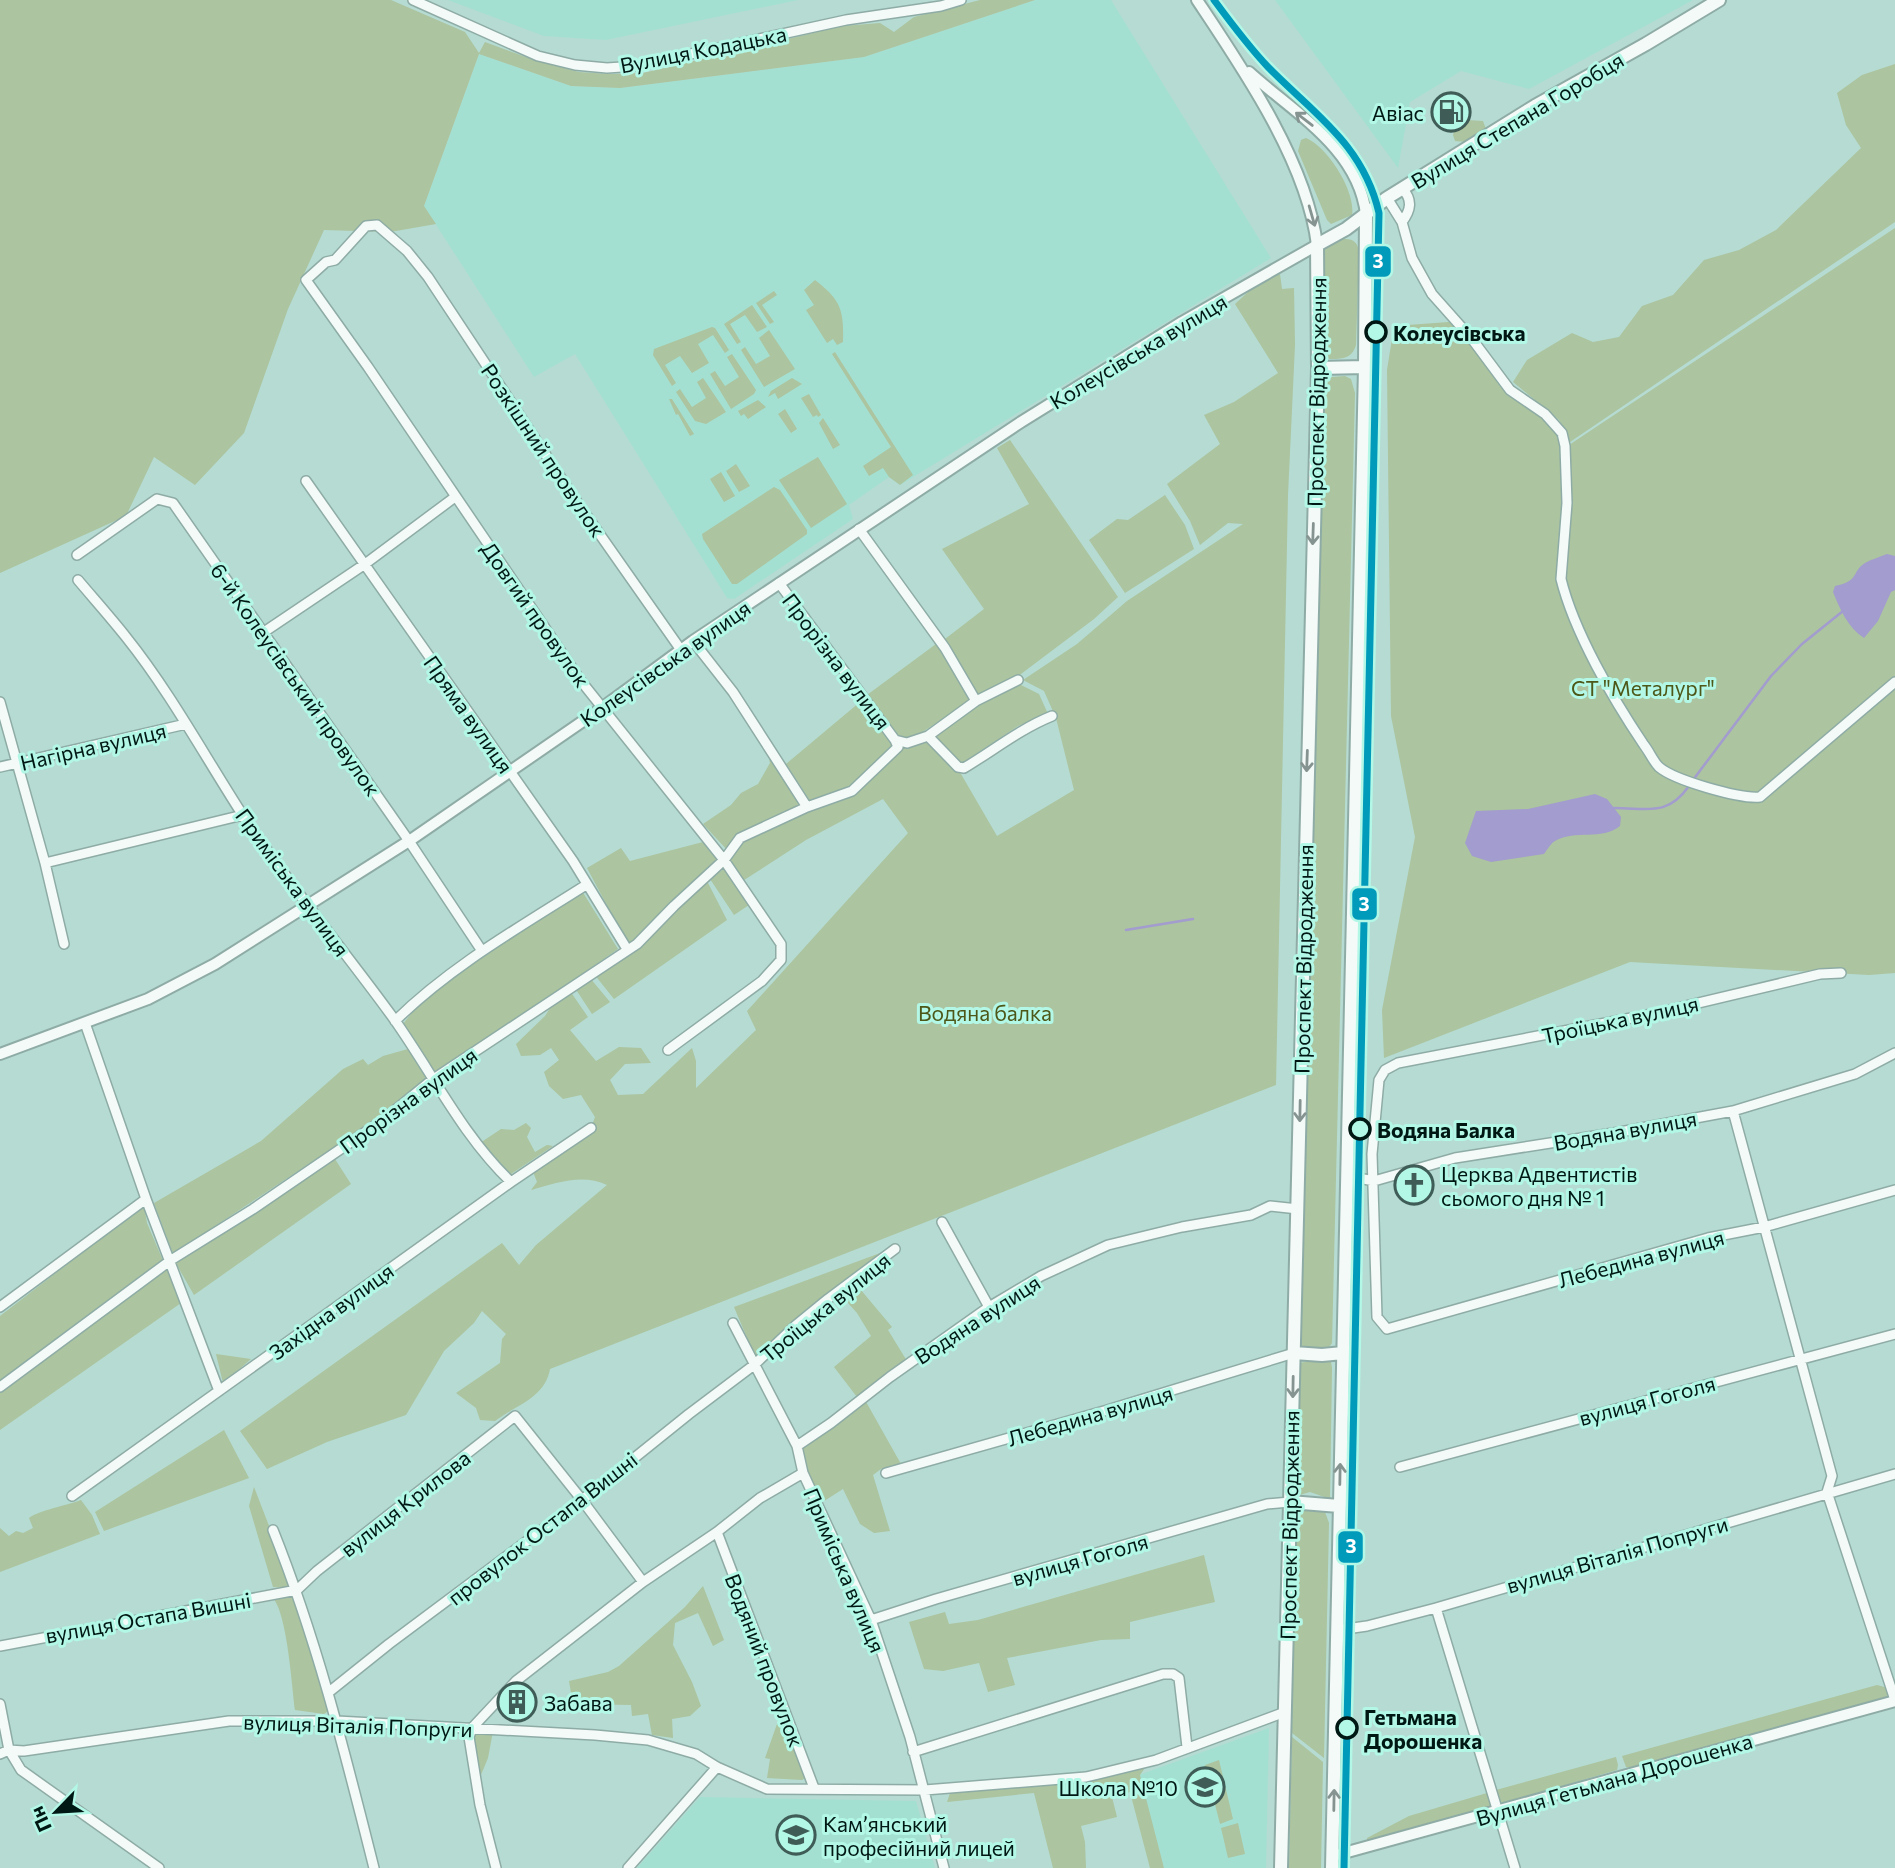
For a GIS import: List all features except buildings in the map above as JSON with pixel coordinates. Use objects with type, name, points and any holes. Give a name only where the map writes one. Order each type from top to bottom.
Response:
[{"type":"main road","name":"Вулиця Степана Горобця","points":[[1317,245],[1346,229],[1402,188],[1535,106],[1719,0]]},
{"type":"main road","name":"Проспект Відродження","points":[[1332,1862],[1339,1630],[1339,1506],[1365,367],[1366,214]]},
{"type":"main road","name":"Проспект Відродження","points":[[1281,1868],[1318,368],[1317,245]]},
{"type":"main road","points":[[1318,368],[1365,367]]},
{"type":"main road","points":[[1294,1353],[1343,1353]]},
{"type":"main road","points":[[1290,1502],[1339,1506]]},
{"type":"street","name":"Вулиця Кодацька","points":[[413,0],[538,56],[575,65],[607,68],[636,66],[846,20],[941,6],[961,0]]},
{"type":"street","name":"Проспект Відродження","points":[[1196,0],[1241,66],[1287,151],[1310,209],[1317,245]]},
{"type":"street","name":"Проспект Відродження","points":[[1241,66],[1338,149],[1355,176],[1366,214]]},
{"type":"street","points":[[1402,188],[1410,201],[1410,208],[1402,222]]},
{"type":"street","points":[[1387,198],[1402,222],[1412,258],[1432,294],[1472,339],[1510,390],[1545,414],[1562,433],[1566,446],[1567,503],[1560,579],[1569,607],[1590,650],[1627,719],[1657,765],[1718,792],[1760,797],[1895,682]]},
{"type":"street","name":"Розкішний провулок","points":[[306,280],[326,262],[335,260],[366,226],[377,225],[407,251],[428,277],[575,499],[681,650]]},
{"type":"street","name":"Колеусівська вулиця","points":[[0,1054],[148,999],[205,969],[409,841],[602,708],[693,641],[1021,422],[1160,335],[1317,245]]},
{"type":"street","name":"Довгий провулок","points":[[306,280],[581,681],[724,860],[781,944],[781,960],[762,981],[668,1050]]},
{"type":"street","name":"Пряма вулиця","points":[[306,481],[566,851],[627,949]]},
{"type":"street","points":[[264,632],[365,564],[455,497]]},
{"type":"street","name":"6-й Колеусівський провулок","points":[[77,555],[157,499],[173,503],[409,841],[482,951]]},
{"type":"street","points":[[859,529],[945,648],[976,701]]},
{"type":"street","name":"Приміська вулиця","points":[[78,580],[127,638],[186,724],[243,815],[395,1021],[479,1148],[511,1182]]},
{"type":"street","name":"Прорізна вулиця","points":[[0,1387],[171,1260],[253,1209],[383,1120],[432,1080],[637,944],[724,860],[740,838],[807,807],[852,791],[898,747],[779,583]]},
{"type":"street","points":[[693,641],[733,692],[807,807]]},
{"type":"street","name":"Прорізна вулиця","points":[[895,740],[907,743],[928,736],[976,701],[1018,680]]},
{"type":"street","points":[[0,702],[45,863],[64,944]]},
{"type":"street","points":[[928,736],[958,767],[964,768],[1032,724],[1052,716]]},
{"type":"street","name":"Нагірна вулиця","points":[[0,767],[186,724]]},
{"type":"street","points":[[45,863],[243,815]]},
{"type":"street","points":[[395,1021],[425,992],[482,951],[586,885]]},
{"type":"street","name":"Троїцька вулиця","points":[[1374,1181],[1372,1154],[1379,1080],[1385,1070],[1398,1063],[1652,1014],[1820,974],[1840,973]]},
{"type":"street","points":[[85,1023],[146,1199],[219,1391]]},
{"type":"street","name":"Водяна вулиця","points":[[1348,1176],[1374,1181],[1455,1158],[1733,1111],[1855,1074],[1895,1053]]},
{"type":"street","points":[[1733,1111],[1832,1476],[1827,1492],[1895,1700]]},
{"type":"street","name":"Західна вулиця","points":[[72,1496],[511,1182],[591,1128]]},
{"type":"street","name":"Лебедина вулиця","points":[[1374,1181],[1377,1317],[1387,1329],[1708,1238],[1764,1227],[1895,1190]]},
{"type":"street","points":[[0,1307],[146,1199]]},
{"type":"street","name":"Водяна вулиця","points":[[797,1446],[989,1307],[1041,1276],[1108,1245],[1182,1227],[1251,1215],[1270,1206],[1298,1209]]},
{"type":"street","points":[[942,1222],[989,1307]]},
{"type":"street","name":"Троїцька вулиця","points":[[754,1365],[795,1326],[895,1250]]},
{"type":"street","name":"Приміська вулиця","points":[[733,1323],[797,1446],[803,1473],[871,1620],[925,1790],[944,1868]]},
{"type":"street","name":"вулиця Гоголя","points":[[1400,1467],[1895,1334]]},
{"type":"street","name":"Лебедина вулиця","points":[[886,1473],[1294,1353]]},
{"type":"street","name":"провулок Остапа Вишні","points":[[329,1692],[582,1500],[754,1365]]},
{"type":"street","name":"вулиця Крилова","points":[[296,1590],[515,1416],[582,1500]]},
{"type":"street","points":[[496,1868],[480,1805],[470,1737],[472,1728],[516,1681],[643,1582],[717,1532],[760,1498],[803,1473]]},
{"type":"street","name":"вулиця Віталія Попруги","points":[[1339,1630],[1367,1626],[1436,1608],[1895,1474]]},
{"type":"street","points":[[582,1500],[643,1582]]},
{"type":"street","name":"вулиця Гоголя","points":[[871,1620],[1267,1504],[1290,1502]]},
{"type":"street","points":[[273,1530],[296,1590],[329,1692],[373,1868]]},
{"type":"street","name":"Водяний провулок","points":[[717,1532],[814,1788]]},
{"type":"street","name":"вулиця Остапа Вишні","points":[[0,1646],[296,1590]]},
{"type":"street","points":[[1436,1608],[1515,1868]]},
{"type":"street","points":[[913,1752],[1163,1674],[1173,1674],[1179,1678],[1187,1747]]},
{"type":"street","name":"Вулиця Гетьмана Дорошенка","points":[[1332,1862],[1497,1812],[1895,1700]]},
{"type":"street","points":[[0,1704],[5,1752],[21,1770],[159,1868]]},
{"type":"street","name":"вулиця Віталія Попруги","points":[[5,1752],[229,1721],[337,1721],[649,1740],[696,1755],[766,1789],[925,1790],[1086,1777],[1156,1760],[1285,1712]]},
{"type":"street","points":[[628,1868],[717,1767]]},
{"type":"shaded area","points":[[448,0],[798,0],[606,40],[544,36]]},
{"type":"shaded area","points":[[1035,0],[1111,0],[1271,258],[900,485],[889,477],[849,505],[853,519],[734,599],[727,598],[575,354],[534,377],[424,206],[479,54],[571,86],[620,88],[864,57]]},
{"type":"shaded area","points":[[1275,0],[1693,0],[1529,89],[1461,71],[1410,102],[1398,168]]},
{"type":"shaded area","points":[[1887,554],[1895,556],[1895,590],[1891,592],[1878,621],[1864,638],[1849,624],[1833,592],[1835,586],[1852,579],[1865,563]]},
{"type":"shaded area","points":[[1595,794],[1607,799],[1621,817],[1620,826],[1605,833],[1563,838],[1554,842],[1544,854],[1491,862],[1472,856],[1465,843],[1476,811],[1528,809]]},
{"type":"shaded area","name":"Школа №10","points":[[1269,1728],[1266,1868],[1164,1868],[1139,1775]]},
{"type":"shaded area","name":"Кам’янський професійний лицей","points":[[700,1797],[916,1801],[935,1868],[637,1868]]},
{"type":"green space","points":[[0,0],[391,0],[465,32],[479,53],[485,42],[534,60],[579,72],[609,74],[643,73],[843,26],[880,23],[894,32],[914,17],[980,0],[1035,0],[864,57],[620,88],[571,86],[479,54],[424,206],[436,224],[390,232],[324,230],[288,309],[244,433],[195,485],[154,457],[126,516],[0,573]]},
{"type":"green space","points":[[1895,64],[1895,222],[1570,442],[1559,420],[1513,382],[1527,360],[1572,333],[1593,342],[1619,337],[1642,306],[1673,295],[1704,260],[1739,250],[1776,230],[1861,148],[1846,125],[1837,93],[1862,75]]},
{"type":"green space","points":[[1467,120],[1483,121],[1486,129],[1466,142],[1455,141],[1455,128]]},
{"type":"green space","points":[[1306,138],[1323,151],[1339,171],[1350,195],[1352,215],[1331,224],[1327,220],[1298,151],[1301,140]]},
{"type":"green space","name":"СТ \"Металург\"","points":[[1895,228],[1895,973],[1869,975],[1630,962],[1384,1058],[1382,1010],[1415,837],[1391,716],[1387,370],[1394,326],[1449,322],[1470,342],[1500,386],[1540,415],[1560,436],[1566,447]]},
{"type":"green space","points":[[1342,239],[1353,241],[1359,250],[1356,345],[1349,356],[1329,359],[1322,351],[1324,251],[1330,243]]},
{"type":"green space","name":"Водяна балка","points":[[1280,274],[1282,289],[1294,288],[1295,345],[1288,495],[1276,1085],[550,1369],[547,1379],[536,1394],[495,1421],[480,1420],[476,1408],[456,1393],[500,1363],[502,1339],[506,1334],[482,1311],[474,1323],[444,1351],[406,1415],[327,1442],[267,1469],[240,1431],[502,1243],[519,1265],[536,1245],[607,1185],[579,1179],[531,1190],[537,1182],[532,1169],[591,1128],[595,1117],[581,1095],[563,1099],[549,1086],[544,1072],[559,1060],[551,1048],[540,1055],[521,1056],[516,1044],[545,1016],[554,1002],[570,991],[588,1017],[570,1030],[596,1061],[619,1047],[641,1048],[651,1063],[625,1064],[610,1080],[618,1095],[643,1094],[692,1048],[696,1061],[696,1088],[756,1030],[747,1011],[908,833],[883,799],[806,840],[741,882],[728,861],[742,840],[802,812],[855,795],[902,747],[927,740],[961,774],[997,836],[1074,790],[1056,718],[1044,691],[1023,680],[1077,644],[1127,601],[1243,524],[1228,523],[1200,545],[1190,521],[1167,484],[1220,444],[1204,415],[1234,402],[1278,373],[1235,304],[1260,281]]},
{"type":"green space","points":[[815,280],[839,306],[843,322],[843,342],[837,345],[833,339],[827,343],[806,310],[814,305],[804,290]]},
{"type":"green space","points":[[774,291],[777,295],[762,305],[774,322],[770,324],[756,303]]},
{"type":"green space","points":[[752,305],[767,327],[757,332],[745,315],[730,324],[741,342],[737,344],[724,324]]},
{"type":"green space","points":[[712,327],[729,350],[725,353],[713,335],[698,344],[709,363],[692,373],[680,356],[665,365],[676,383],[672,386],[653,355],[654,349]]},
{"type":"green space","points":[[769,330],[795,369],[764,387],[741,350],[745,347],[756,364],[770,356],[759,338]]},
{"type":"green space","points":[[835,352],[913,475],[900,485],[889,477],[883,468],[869,476],[863,466],[891,447],[832,354]]},
{"type":"green space","points":[[732,354],[756,390],[731,409],[710,374],[715,371],[725,386],[739,377],[727,357]]},
{"type":"green space","points":[[1345,376],[1351,379],[1355,393],[1332,1343],[1326,1350],[1317,1351],[1299,1347],[1321,385],[1332,377]]},
{"type":"green space","points":[[703,378],[726,412],[706,424],[695,421],[676,392],[680,389],[692,407],[706,398],[697,382]]},
{"type":"green space","points":[[792,378],[802,384],[778,399],[775,393],[768,397],[771,391]]},
{"type":"green space","points":[[809,394],[821,415],[818,417],[813,417],[801,398]]},
{"type":"green space","points":[[669,399],[672,399],[694,434],[690,436]]},
{"type":"green space","points":[[758,400],[766,407],[748,419],[744,414],[741,416],[738,411]]},
{"type":"green space","points":[[785,409],[797,429],[791,433],[778,414]]},
{"type":"green space","points":[[823,418],[840,445],[833,449],[819,423]]},
{"type":"green space","points":[[1010,440],[1118,597],[1094,619],[1017,677],[977,695],[945,639],[984,609],[942,549],[1029,504],[997,448]]},
{"type":"green space","points":[[818,457],[847,504],[811,528],[779,480]]},
{"type":"green space","points":[[736,464],[750,486],[739,492],[726,471]]},
{"type":"green space","points":[[721,472],[735,496],[724,502],[710,479]]},
{"type":"green space","points":[[774,487],[780,490],[807,534],[737,584],[732,584],[702,534]]},
{"type":"green space","points":[[1165,495],[1185,525],[1194,549],[1125,593],[1089,540],[1117,519],[1128,520]]},
{"type":"green space","points":[[936,644],[971,700],[918,735],[909,739],[896,736],[867,695]]},
{"type":"green space","points":[[1019,684],[1039,694],[1048,714],[1018,726],[961,764],[933,736],[973,707]]},
{"type":"green space","points":[[860,702],[894,746],[849,789],[810,801],[786,764]]},
{"type":"green space","points":[[769,758],[803,806],[773,818],[728,851],[703,824],[731,805],[741,793],[758,784],[770,763]]},
{"type":"green space","points":[[703,842],[719,861],[636,941],[628,945],[587,868],[621,848],[630,861]]},
{"type":"green space","points":[[725,868],[749,905],[734,915],[710,879]]},
{"type":"green space","points":[[707,881],[727,920],[614,999],[594,974]]},
{"type":"green space","points":[[582,891],[618,949],[435,1074],[403,1024],[425,996]]},
{"type":"green space","points":[[590,978],[610,1002],[592,1014],[575,988]]},
{"type":"green space","points":[[408,1049],[430,1076],[378,1118],[173,1254],[154,1203],[261,1141],[343,1069],[363,1059],[368,1065],[383,1056]]},
{"type":"green space","points":[[526,1123],[531,1128],[527,1137],[535,1152],[547,1145],[553,1146],[508,1176],[480,1143],[501,1129],[514,1130]]},
{"type":"green space","points":[[333,1156],[351,1184],[194,1295],[174,1260]]},
{"type":"green space","points":[[144,1205],[147,1223],[181,1303],[0,1430],[0,1316]]},
{"type":"green space","points":[[883,1252],[814,1303],[756,1359],[734,1307]]},
{"type":"green space","points":[[855,1283],[892,1327],[888,1330],[907,1361],[857,1397],[834,1367],[871,1336],[857,1313],[840,1294]]},
{"type":"green space","points":[[216,1354],[251,1359],[223,1383]]},
{"type":"green space","points":[[1324,1358],[1331,1362],[1332,1368],[1330,1499],[1310,1492],[1296,1496],[1297,1368],[1300,1363]]},
{"type":"green space","points":[[865,1400],[901,1464],[881,1469],[873,1475],[890,1531],[874,1533],[860,1524],[843,1489],[821,1503],[806,1473],[800,1446]]},
{"type":"green space","points":[[224,1430],[249,1478],[104,1531],[95,1512]]},
{"type":"green space","points":[[254,1487],[293,1588],[273,1587],[249,1506]]},
{"type":"green space","points":[[81,1500],[92,1515],[100,1534],[0,1572],[0,1528],[9,1536],[16,1531],[23,1533],[33,1528],[29,1518],[33,1515]]},
{"type":"green space","points":[[1306,1509],[1325,1512],[1329,1523],[1324,1758],[1292,1733],[1294,1521],[1298,1513]]},
{"type":"green space","points":[[1204,1555],[1215,1602],[1130,1622],[1130,1639],[1101,1640],[1007,1658],[1015,1685],[988,1692],[979,1663],[943,1671],[924,1669],[909,1622],[945,1612],[949,1624],[978,1620]]},
{"type":"green space","points":[[703,1586],[724,1640],[713,1646],[698,1613],[675,1623],[673,1645],[701,1706],[690,1716],[672,1719],[673,1738],[652,1735],[648,1714],[632,1716],[631,1705],[573,1704],[569,1681],[608,1672],[619,1666],[685,1607]]},
{"type":"green space","points":[[295,1593],[331,1709],[324,1714],[295,1710],[282,1617],[272,1597]]},
{"type":"green space","points":[[1877,1685],[1888,1688],[1887,1697],[1630,1768],[1626,1767],[1622,1756]]},
{"type":"green space","points":[[783,1715],[807,1777],[802,1780],[767,1778],[770,1759],[765,1758]]},
{"type":"green space","points":[[474,1730],[493,1731],[488,1758],[478,1782],[472,1737]]},
{"type":"green space","points":[[1292,1737],[1323,1762],[1321,1868],[1289,1868]]},
{"type":"green space","points":[[1616,1757],[1617,1770],[1503,1803],[1498,1800],[1496,1790]]},
{"type":"green space","points":[[1219,1760],[1233,1819],[1220,1824],[1205,1765]]},
{"type":"green space","points":[[1147,1765],[1140,1775],[1164,1868],[1150,1868],[1130,1792],[1112,1797],[1117,1817],[1081,1826],[1086,1868],[1053,1868],[1034,1793],[947,1802],[950,1793],[1088,1779]]},
{"type":"green space","points":[[1487,1793],[1491,1804],[1489,1808],[1367,1841],[1367,1838],[1409,1816]]},
{"type":"green space","points":[[1238,1823],[1245,1854],[1228,1858],[1221,1828]]},
{"type":"waterway","points":[[1693,780],[1771,676],[1802,644],[1843,611]]},
{"type":"waterway","points":[[1614,808],[1665,807],[1673,803],[1689,786]]},
{"type":"waterway","points":[[1126,930],[1193,919]]},
{"type":"transit line","name":"3","points":[[1214,0],[1261,59],[1349,149],[1372,189],[1379,213],[1344,1868]]},
{"type":"place","name":"Авіас","points":[[1451,112]]},
{"type":"place","name":"Колеусівська","points":[[1376,332]]},
{"type":"place","name":"Водяна Балка","points":[[1360,1129]]},
{"type":"place","name":"Церква Адвентистів сьомого дня № 1","points":[[1414,1185]]},
{"type":"place","name":"Забава","points":[[517,1702]]},
{"type":"place","name":"Гетьмана Дорошенка","points":[[1347,1728]]},
{"type":"place","name":"Школа №10","points":[[1205,1787]]},
{"type":"place","name":"Кам’янський професійний лицей","points":[[796,1835]]}]
